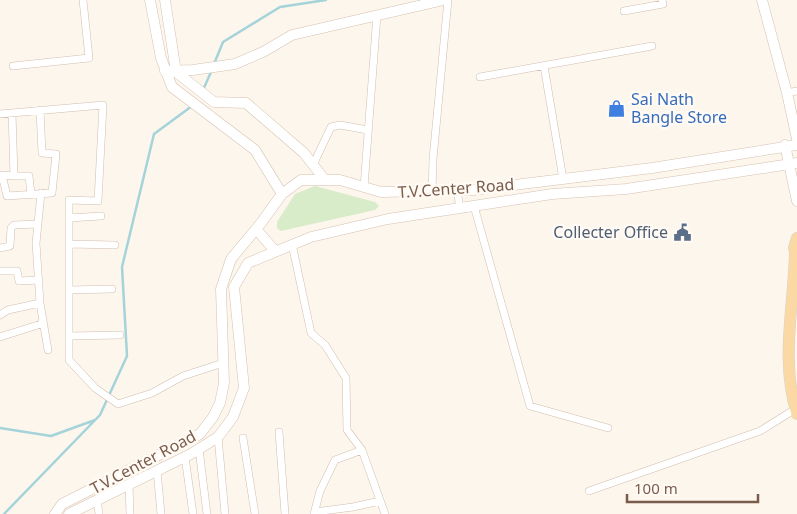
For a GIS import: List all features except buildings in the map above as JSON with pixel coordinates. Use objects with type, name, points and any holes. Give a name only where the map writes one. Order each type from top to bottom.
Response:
[{"type":"main road","points":[[796,410],[789,380],[787,345],[794,289],[796,254],[794,243],[797,238]]},
{"type":"street","points":[[13,66],[89,58],[83,0]]},
{"type":"street","points":[[150,0],[164,72],[172,87],[205,110],[255,150],[282,194]]},
{"type":"street","points":[[166,0],[178,75]]},
{"type":"street","points":[[178,75],[193,70],[227,66],[262,52],[292,35],[444,0]]},
{"type":"street","points":[[432,192],[433,160],[448,0]]},
{"type":"street","points":[[624,11],[663,4],[662,0]]},
{"type":"street","points":[[762,0],[792,92],[797,139]]},
{"type":"street","points":[[364,187],[377,16]]},
{"type":"street","points":[[480,77],[652,46]]},
{"type":"street","points":[[544,66],[563,179]]},
{"type":"street","points":[[164,72],[178,75],[214,102],[246,103],[304,154],[324,179]]},
{"type":"street","points":[[0,114],[104,106],[98,201],[69,200],[68,218],[69,360],[94,388],[118,404],[152,393],[183,376],[224,363]]},
{"type":"street","points":[[31,194],[28,176],[2,175],[1,183],[7,196],[52,193],[56,154],[42,153],[40,110]]},
{"type":"street","points":[[12,113],[14,176]]},
{"type":"street","points":[[313,165],[331,127],[340,125],[368,130]]},
{"type":"street","points":[[786,145],[793,163],[797,201]]},
{"type":"street","name":"T.V.Center Road","points":[[55,514],[62,504],[200,434],[220,403],[224,363],[221,289],[230,259],[256,229],[282,194],[301,180],[340,180],[381,192],[457,191],[652,168],[786,145],[797,145]]},
{"type":"street","name":"T.V.Center Road","points":[[69,514],[191,453],[218,437],[233,418],[244,388],[234,287],[248,264],[311,237],[388,219],[552,194],[626,189],[793,163]]},
{"type":"street","points":[[597,175],[598,191]]},
{"type":"street","points":[[457,191],[460,208]]},
{"type":"street","points":[[41,193],[37,224],[40,303],[48,350]]},
{"type":"street","points":[[474,206],[530,406],[608,428]]},
{"type":"street","points":[[68,218],[101,216]]},
{"type":"street","points":[[0,248],[10,246],[11,228],[14,225],[37,224]]},
{"type":"street","points":[[256,229],[275,251]]},
{"type":"street","points":[[69,244],[115,245]]},
{"type":"street","points":[[292,244],[311,333],[324,345],[346,378],[347,430],[362,450],[385,514]]},
{"type":"street","points":[[0,270],[18,271],[18,281],[39,280]]},
{"type":"street","points":[[70,290],[112,290]]},
{"type":"street","points":[[0,315],[8,310],[40,303]]},
{"type":"street","points":[[0,337],[41,324],[43,319]]},
{"type":"street","points":[[69,336],[120,335]]},
{"type":"street","points":[[589,492],[760,430],[796,410]]},
{"type":"street","points":[[279,432],[285,514]]},
{"type":"street","points":[[218,437],[225,514]]},
{"type":"street","points":[[243,438],[255,514]]},
{"type":"street","points":[[185,441],[191,453],[207,514]]},
{"type":"street","points":[[362,450],[335,460],[320,491],[314,513],[380,501]]},
{"type":"street","points":[[191,453],[193,514]]},
{"type":"street","points":[[157,470],[160,514]]},
{"type":"street","points":[[128,484],[130,514]]},
{"type":"street","points":[[97,499],[99,514]]},
{"type":"green space","points":[[315,186],[375,202],[379,206],[375,210],[281,231],[277,228],[277,222],[295,194]]},
{"type":"waterway","points":[[214,64],[223,42],[280,7],[326,0]]},
{"type":"waterway","points":[[203,90],[211,72]]},
{"type":"waterway","points":[[4,514],[100,415],[127,356],[122,267],[154,134],[192,106]]},
{"type":"waterway","points":[[0,428],[51,436],[95,420]]},
{"type":"place","name":"Sai Nath Bangle Store","points":[[617,108]]},
{"type":"place","name":"Collecter Office","points":[[682,232]]}]
